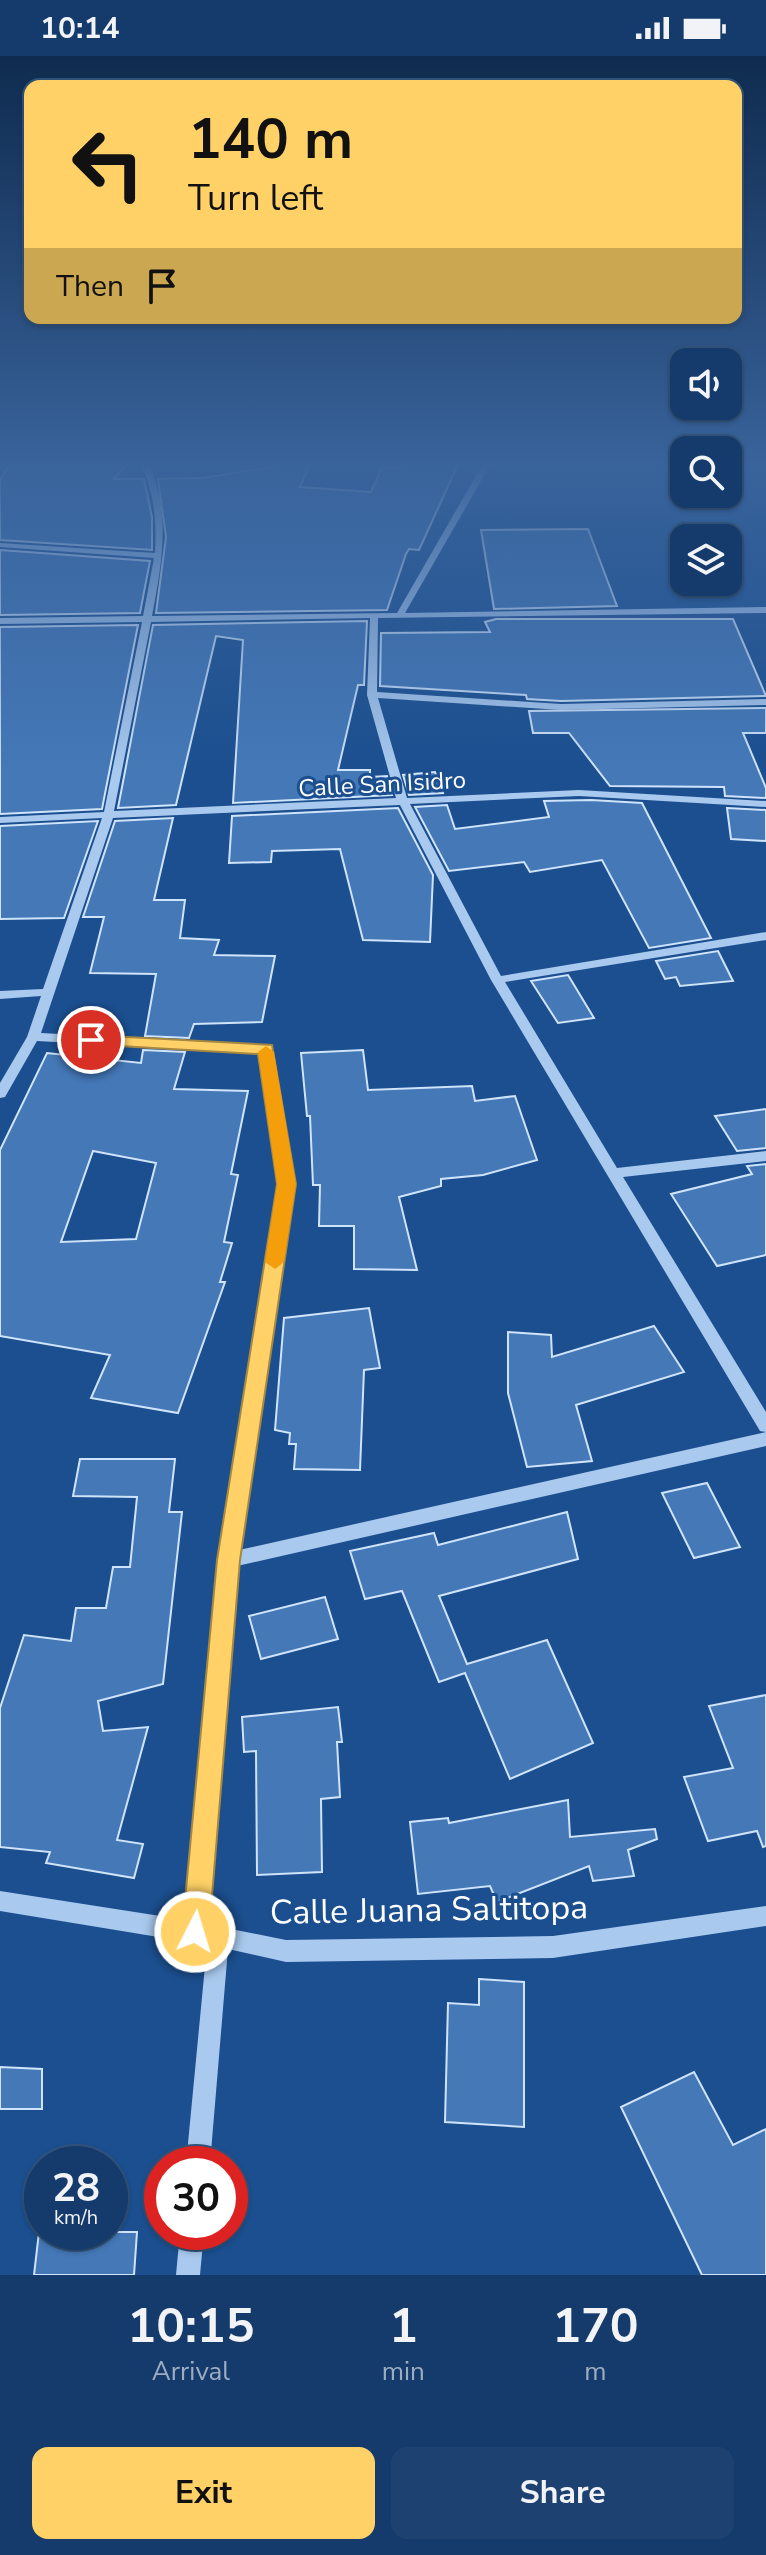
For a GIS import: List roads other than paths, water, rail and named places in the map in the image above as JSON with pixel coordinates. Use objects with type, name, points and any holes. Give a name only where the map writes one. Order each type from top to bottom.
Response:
[{"type":"street","points":[[0,1094],[33,1037],[108,817],[157,564]]},
{"type":"street","points":[[399,616],[429,564]]},
{"type":"street","points":[[0,621],[766,610]]},
{"type":"street","points":[[374,617],[372,695],[404,803],[497,980],[766,1426]]},
{"type":"street","points":[[372,695],[561,707],[766,702]]},
{"type":"street","name":"Calle San Isidro","points":[[0,820],[579,793],[766,804]]},
{"type":"street","points":[[497,980],[766,936]]},
{"type":"street","points":[[0,995],[48,992]]},
{"type":"street","points":[[33,1037],[266,1049],[287,1184],[229,1560],[195,1932]]},
{"type":"street","points":[[612,1173],[766,1156]]},
{"type":"street","points":[[229,1560],[766,1439]]},
{"type":"street","name":"Calle Juana Saltitopa","points":[[0,1901],[195,1932],[286,1951],[553,1947],[766,1916]]},
{"type":"street","points":[[200,2146],[218,1938]]},
{"type":"street","points":[[188,2275],[190,2250]]}]
